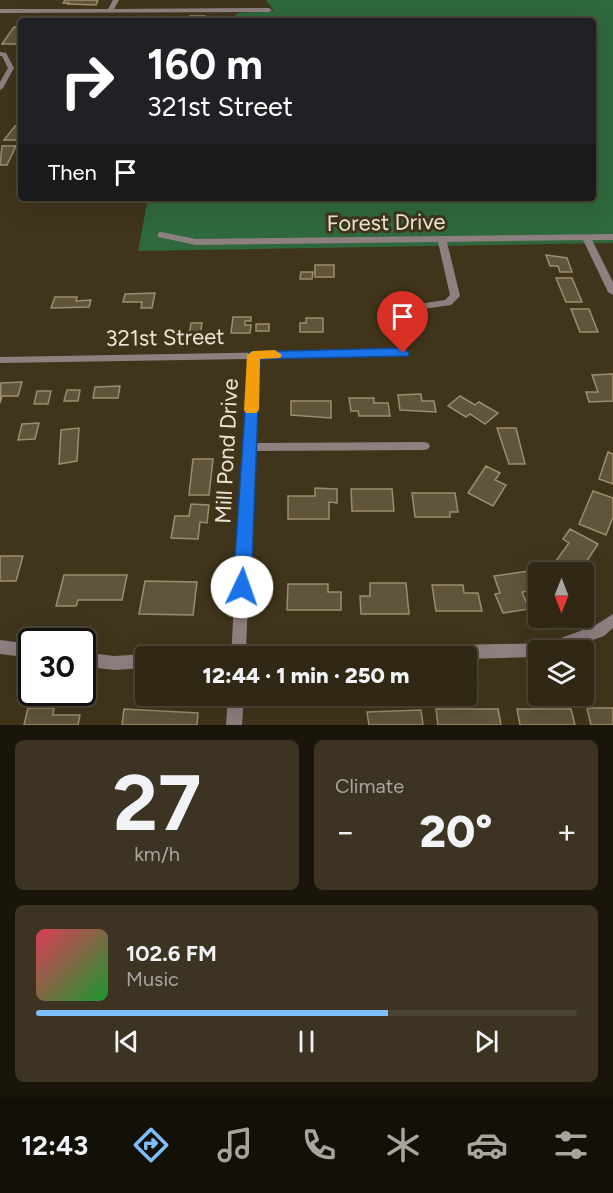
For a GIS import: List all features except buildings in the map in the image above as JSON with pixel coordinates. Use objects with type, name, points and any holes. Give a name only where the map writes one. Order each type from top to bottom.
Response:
[{"type":"street","points":[[110,11],[116,0]]},
{"type":"street","points":[[0,11],[269,10]]},
{"type":"street","points":[[0,54],[4,54],[11,68],[0,88]]},
{"type":"street","name":"Forest Drive","points":[[161,236],[196,242],[613,237]]},
{"type":"street","points":[[586,237],[613,292]]},
{"type":"street","points":[[409,308],[448,303],[455,296],[442,239]]},
{"type":"street","name":"321st Street","points":[[0,360],[403,353]]},
{"type":"street","name":"Mill Pond Drive","points":[[239,646],[253,355]]},
{"type":"street","points":[[250,447],[424,446]]},
{"type":"street","points":[[477,652],[547,650],[599,631],[613,620]]},
{"type":"street","points":[[0,647],[18,649]]},
{"type":"street","points":[[96,660],[114,663],[135,662]]},
{"type":"street","points":[[234,725],[235,706]]},
{"type":"green space","points":[[266,0],[613,0],[613,243],[138,251],[147,201],[596,201],[596,18],[232,18],[238,13],[274,11]]},
{"type":"slow traffic","points":[[251,410],[253,355],[275,355]]},
{"type":"route","points":[[242,587],[253,355],[403,353]]}]
